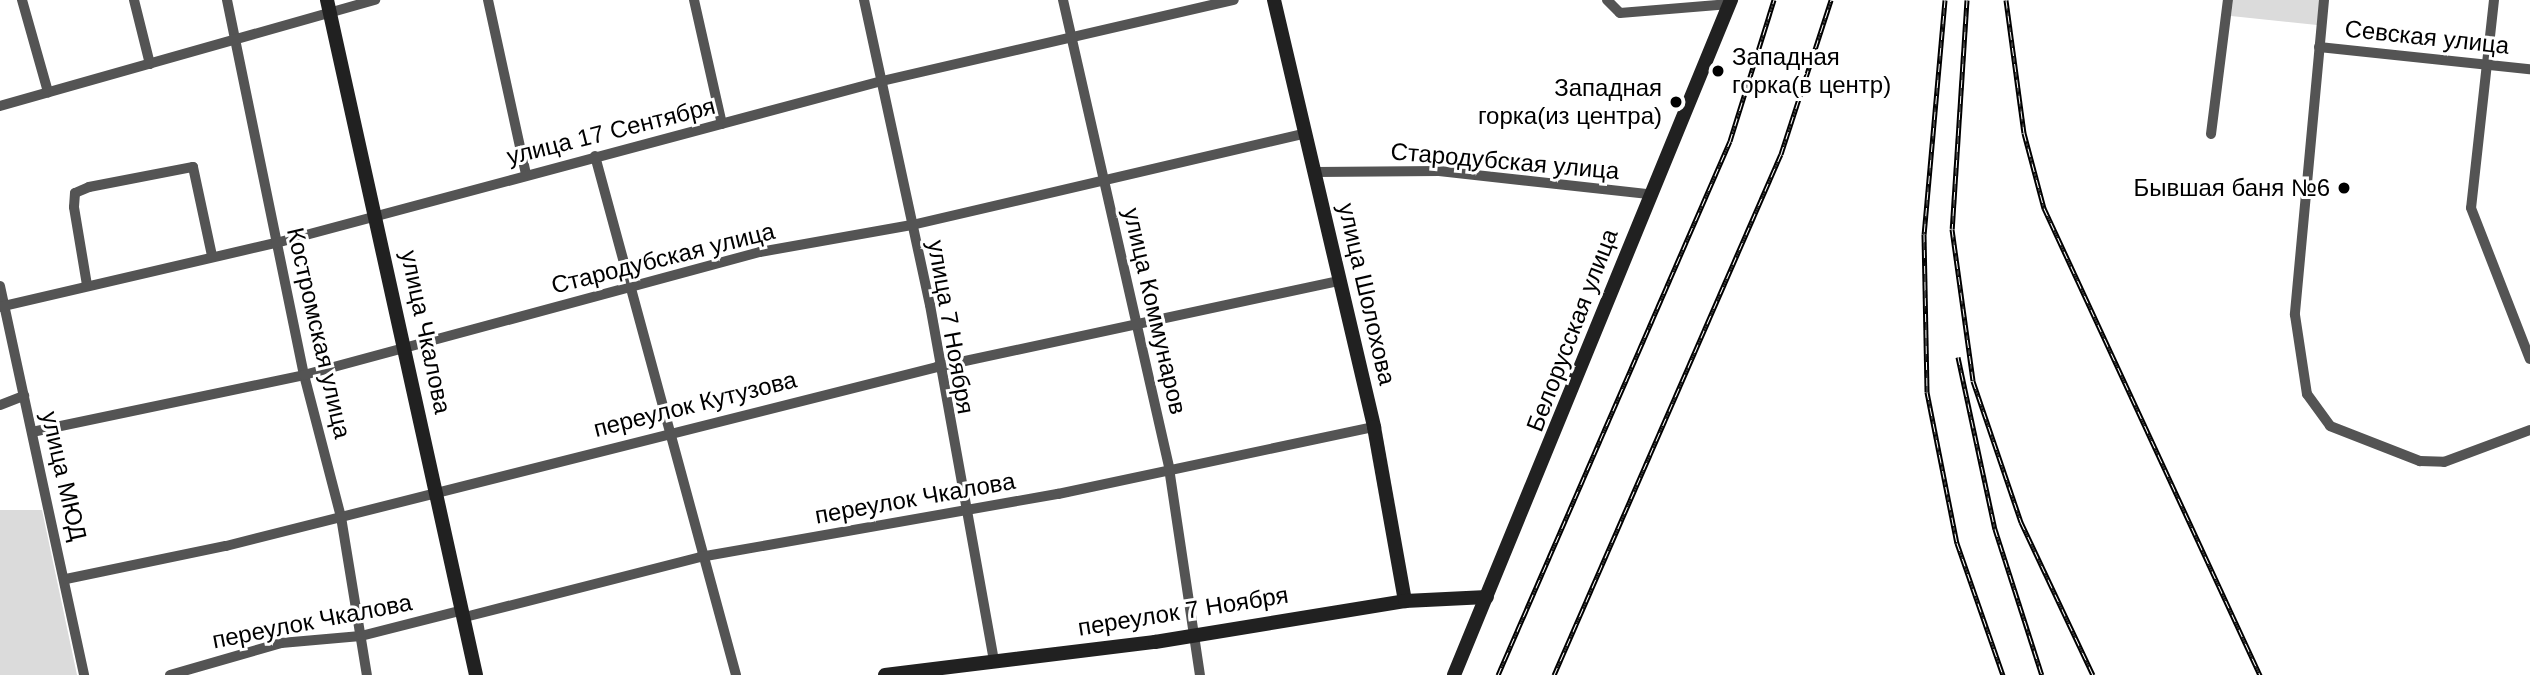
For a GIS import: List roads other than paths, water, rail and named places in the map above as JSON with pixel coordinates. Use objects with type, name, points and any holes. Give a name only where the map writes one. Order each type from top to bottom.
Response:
[{"type":"street","points":[[22,0],[48,92]]},
{"type":"street","points":[[134,0],[150,64]]},
{"type":"street","name":"Костромская улица","points":[[227,0],[304,375],[341,517],[367,675]]},
{"type":"street","points":[[0,106],[236,41],[329,6],[375,0]]},
{"type":"street","points":[[488,0],[526,174]]},
{"type":"street","points":[[694,0],[722,124]]},
{"type":"street","name":"улица 7 Ноября","points":[[864,0],[912,225],[962,510],[994,662]]},
{"type":"street","name":"улица Коммунаров","points":[[1063,0],[1169,468],[1197,633],[1200,675]]},
{"type":"street","name":"улица 17 Сентября","points":[[2,306],[276,243],[882,81],[1071,35],[1234,0]]},
{"type":"street","name":"улица Шолохова","points":[[1274,0],[1374,427],[1405,601]]},
{"type":"street","points":[[1607,0],[1620,13],[1731,2]]},
{"type":"street","points":[[2211,134],[2228,0]]},
{"type":"street","points":[[2323,0],[2295,315],[2307,394],[2330,426],[2371,446],[2444,462],[2530,430]]},
{"type":"street","points":[[2494,0],[2471,208],[2530,359]]},
{"type":"street","name":"Белорусская улица","points":[[1454,675],[1649,194],[1731,2]]},
{"type":"street","name":"улица Чкалова","points":[[329,6],[378,214],[404,347],[438,490],[476,675]]},
{"type":"street","name":"Севская улица","points":[[2319,47],[2530,69]]},
{"type":"street","name":"Стародубская улица","points":[[32,432],[304,375],[760,252],[912,225],[1104,177],[1306,133]]},
{"type":"street","points":[[595,156],[671,430],[700,557],[736,675]]},
{"type":"street","points":[[87,285],[74,207],[75,194],[89,187],[193,167],[212,256]]},
{"type":"street","name":"Стародубская улица","points":[[1316,172],[1440,171],[1649,194]]},
{"type":"street","name":"переулок Кутузова","points":[[66,579],[341,517],[671,430],[937,367],[1338,281]]},
{"type":"street","name":"улица МЮД","points":[[0,286],[2,306],[66,579],[84,675]]},
{"type":"street","points":[[0,405],[24,396]]},
{"type":"street","name":"переулок Чкалова","points":[[170,675],[281,643],[361,636],[700,557],[962,510],[1374,427]]},
{"type":"street","name":"переулок 7 Ноября","points":[[886,675],[994,662],[1405,601],[1487,597]]},
{"type":"railway","points":[[1498,675],[1730,141],[1774,0]]},
{"type":"railway","points":[[1554,675],[1781,154],[1831,0]]},
{"type":"railway","points":[[1945,0],[1924,234],[1927,392],[1957,543],[2003,675]]},
{"type":"railway","points":[[1967,0],[1952,229],[1973,381],[2021,522],[2093,675]]},
{"type":"railway","points":[[2006,0],[2024,133],[2044,208],[2260,675]]},
{"type":"railway","points":[[1958,357],[1995,529],[2042,675]]},
{"type":"place","name":"Западная горка(в центр)","points":[[1718,71]]},
{"type":"place","name":"Западная горка(из центра)","points":[[1676,102]]},
{"type":"place","name":"Бывшая баня №6","points":[[2344,188]]}]
